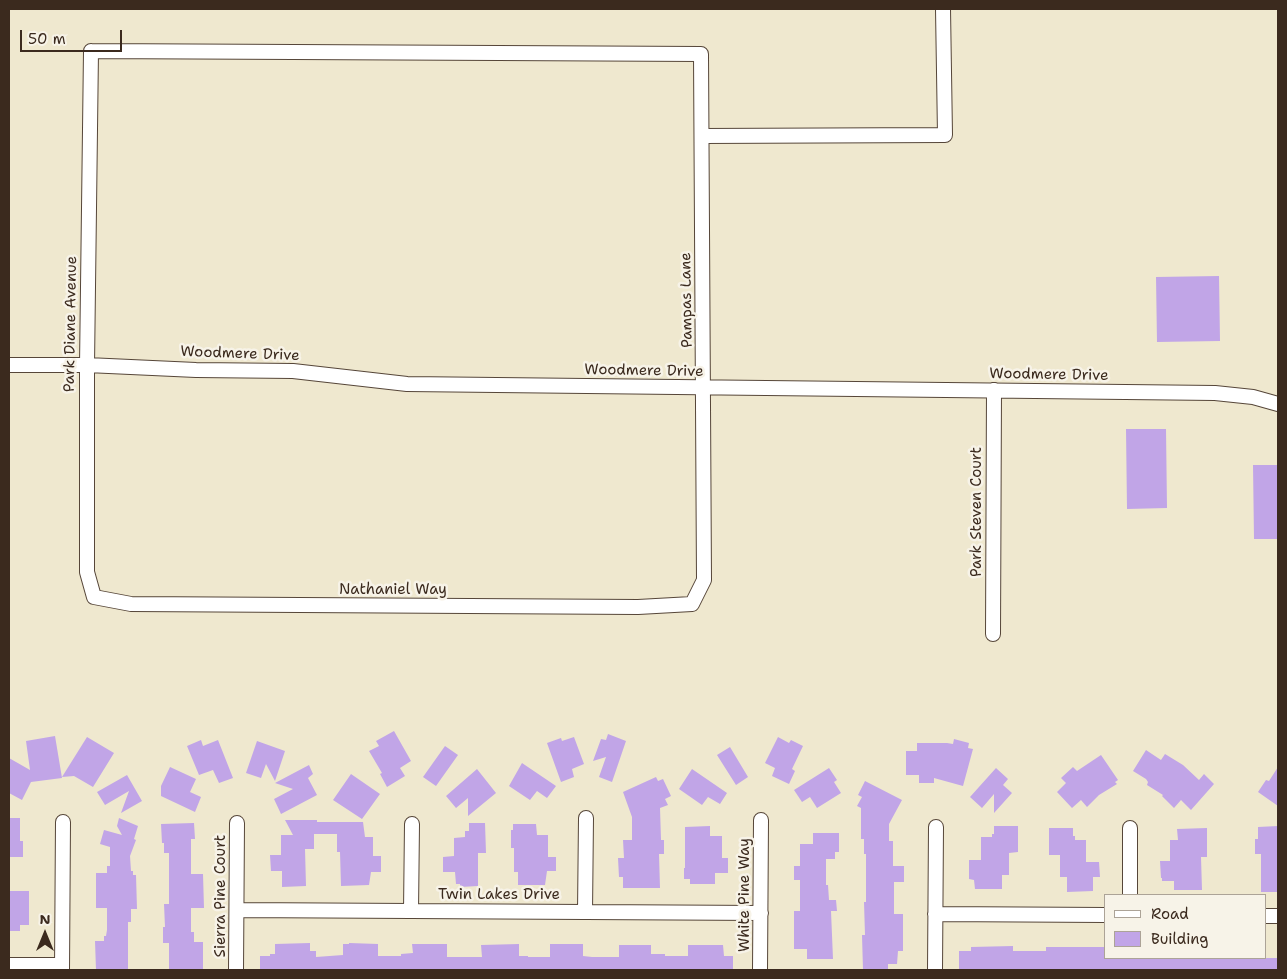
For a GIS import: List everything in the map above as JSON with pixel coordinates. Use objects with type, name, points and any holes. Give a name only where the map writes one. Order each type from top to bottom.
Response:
[{"type":"street","points":[[702,136],[945,135],[942,9]]},
{"type":"street","name":"Park Diane Avenue","points":[[94,597],[87,572],[87,365],[91,51],[701,54]]},
{"type":"street","name":"Pampas Lane","points":[[692,604],[704,580],[701,54]]},
{"type":"street","name":"Woodmere Drive","points":[[9,365],[87,365],[196,370],[293,371],[407,384],[1215,393],[1252,397],[1278,404]]},
{"type":"street","name":"Park Steven Court","points":[[993,634],[994,390]]},
{"type":"street","name":"Nathaniel Way","points":[[94,597],[131,604],[638,608],[692,604]]},
{"type":"street","points":[[586,818],[586,912]]},
{"type":"street","name":"White Pine Way","points":[[760,970],[761,820]]},
{"type":"street","points":[[9,964],[62,968],[63,822]]},
{"type":"street","name":"Sierra Pine Court","points":[[236,970],[237,822]]},
{"type":"street","points":[[412,824],[412,911]]},
{"type":"street","points":[[935,970],[936,827]]},
{"type":"street","points":[[1130,828],[1130,894]]},
{"type":"street","name":"Twin Lakes Drive","points":[[237,910],[761,913]]},
{"type":"street","points":[[935,914],[1104,915]]},
{"type":"building","points":[[1219,276],[1220,341],[1157,342],[1156,277]]},
{"type":"building","points":[[1126,429],[1166,429],[1167,508],[1127,509]]},
{"type":"building","points":[[1253,465],[1278,465],[1278,539],[1254,539]]},
{"type":"building","points":[[394,731],[411,761],[400,768],[405,776],[387,787],[380,774],[382,773],[369,751],[379,746],[376,741]]},
{"type":"building","points":[[608,734],[626,741],[612,782],[599,777],[606,757],[593,761],[601,739],[606,740]]},
{"type":"building","points":[[55,736],[62,778],[31,782],[22,800],[9,793],[9,758],[30,770],[26,741]]},
{"type":"building","points":[[87,737],[114,753],[93,787],[74,776],[62,777]]},
{"type":"building","points":[[574,737],[584,764],[572,769],[574,777],[561,782],[547,743],[561,738],[562,741]]},
{"type":"building","points":[[778,737],[789,743],[791,740],[803,746],[792,769],[795,771],[789,784],[772,776],[775,768],[765,763]]},
{"type":"building","points":[[954,739],[969,743],[968,748],[973,749],[963,786],[934,778],[934,783],[919,783],[919,775],[906,775],[906,751],[917,751],[917,743],[953,744]]},
{"type":"building","points":[[201,740],[203,746],[218,740],[233,778],[219,783],[213,770],[199,775],[187,746]]},
{"type":"building","points":[[257,741],[285,751],[275,781],[266,764],[261,778],[246,773]]},
{"type":"building","points":[[445,746],[458,755],[436,786],[423,777]]},
{"type":"building","points":[[730,747],[748,777],[736,785],[717,755]]},
{"type":"building","points":[[1146,750],[1161,760],[1165,754],[1183,765],[1199,780],[1204,774],[1214,784],[1191,810],[1181,800],[1174,808],[1163,795],[1147,785],[1146,779],[1133,771]]},
{"type":"building","points":[[1101,755],[1118,780],[1115,782],[1117,784],[1099,795],[1087,807],[1081,800],[1072,808],[1057,792],[1066,783],[1061,778],[1073,767],[1077,771]]},
{"type":"building","points":[[522,763],[556,786],[547,798],[537,791],[530,800],[509,786]]},
{"type":"building","points":[[309,765],[313,774],[308,778],[317,795],[281,814],[274,799],[293,789],[275,783]]},
{"type":"building","points":[[170,767],[196,779],[190,792],[201,797],[195,812],[161,796],[161,786]]},
{"type":"building","points":[[1278,767],[1278,806],[1258,792],[1266,780],[1269,781]]},
{"type":"building","points":[[829,768],[837,780],[834,782],[841,793],[817,808],[810,797],[802,802],[794,790]]},
{"type":"building","points":[[996,768],[1008,779],[1003,785],[1012,793],[994,813],[994,794],[982,808],[970,797]]},
{"type":"building","points":[[477,769],[496,793],[468,816],[468,798],[456,808],[446,796]]},
{"type":"building","points":[[692,769],[727,793],[720,804],[708,797],[702,805],[679,789]]},
{"type":"building","points":[[351,774],[380,794],[362,819],[333,800]]},
{"type":"building","points":[[127,775],[142,801],[121,813],[129,791],[105,805],[97,792]]},
{"type":"building","points":[[656,777],[658,781],[663,779],[671,796],[665,799],[668,805],[660,808],[661,840],[664,840],[664,854],[659,854],[660,888],[623,888],[623,877],[619,877],[618,858],[624,858],[623,840],[632,840],[632,817],[623,792]]},
{"type":"building","points":[[865,781],[902,800],[889,824],[889,841],[893,841],[893,866],[904,866],[904,882],[894,882],[894,914],[903,914],[903,951],[898,951],[897,964],[888,964],[888,970],[863,970],[862,935],[865,935],[866,854],[864,854],[864,839],[861,839],[861,808],[857,806],[862,797],[858,795]]},
{"type":"building","points":[[9,818],[20,818],[20,841],[23,841],[23,857],[9,857]]},
{"type":"building","points":[[119,818],[138,826],[134,839],[136,840],[130,856],[131,871],[133,871],[133,875],[136,875],[137,909],[131,909],[131,922],[128,922],[128,970],[96,970],[95,941],[104,941],[104,936],[106,936],[107,908],[96,908],[96,873],[107,873],[107,866],[110,866],[110,847],[100,844],[104,830],[122,835],[117,826]]},
{"type":"building","points":[[285,820],[363,822],[365,837],[373,837],[373,856],[381,856],[381,872],[371,872],[369,885],[341,886],[340,852],[337,852],[337,834],[314,834],[314,849],[305,849],[306,886],[282,887],[282,871],[271,871],[270,855],[281,855],[281,835],[293,835]]},
{"type":"building","points":[[194,823],[195,839],[191,839],[191,874],[203,874],[204,908],[191,908],[191,932],[194,932],[194,942],[203,942],[203,970],[169,970],[169,943],[163,943],[163,927],[165,927],[164,904],[169,904],[169,853],[164,853],[161,824]]},
{"type":"building","points":[[469,823],[485,823],[486,853],[478,853],[478,886],[460,887],[460,884],[456,884],[455,872],[443,872],[443,857],[454,856],[454,838],[465,837],[465,831],[469,831]]},
{"type":"building","points":[[513,824],[536,824],[537,835],[548,835],[548,857],[556,857],[556,871],[547,871],[545,885],[518,885],[518,872],[514,872],[514,848],[511,848]]},
{"type":"building","points":[[710,826],[710,836],[722,836],[722,858],[728,858],[728,873],[715,873],[715,884],[690,884],[690,879],[684,879],[685,827]]},
{"type":"building","points":[[994,826],[1018,826],[1018,852],[1009,853],[1009,875],[1002,875],[1002,889],[975,889],[974,880],[969,879],[969,860],[981,860],[981,837],[992,837]]},
{"type":"building","points":[[1278,826],[1278,892],[1261,892],[1261,854],[1255,854],[1255,839],[1258,839],[1258,827]]},
{"type":"building","points":[[1049,828],[1073,828],[1075,840],[1086,840],[1086,862],[1099,862],[1100,877],[1093,877],[1093,891],[1067,892],[1067,877],[1060,877],[1060,855],[1049,855]]},
{"type":"building","points":[[1207,828],[1207,857],[1201,857],[1202,890],[1174,890],[1174,881],[1162,881],[1161,878],[1160,861],[1170,861],[1170,840],[1178,840],[1177,829]]},
{"type":"building","points":[[813,833],[839,833],[839,852],[835,852],[835,859],[826,859],[826,885],[828,885],[829,900],[836,900],[837,911],[831,911],[833,959],[807,959],[807,949],[794,949],[794,911],[800,911],[800,880],[794,880],[794,866],[800,866],[800,844],[813,844]]},
{"type":"building","points":[[9,891],[29,891],[29,925],[20,925],[20,931],[9,931]]},
{"type":"building","points":[[310,943],[310,951],[316,951],[316,957],[343,955],[343,944],[349,943],[378,944],[378,956],[401,956],[401,954],[413,953],[412,944],[447,944],[447,957],[482,957],[481,945],[519,944],[519,956],[550,957],[550,944],[583,944],[583,956],[619,957],[619,945],[651,945],[651,954],[688,956],[688,945],[723,945],[724,956],[733,956],[733,970],[260,970],[260,956],[275,954],[275,944]]},
{"type":"building","points":[[1013,946],[1013,951],[1046,951],[1046,947],[1104,947],[1104,959],[1278,958],[1278,970],[959,970],[959,951],[971,951],[971,947]]}]
